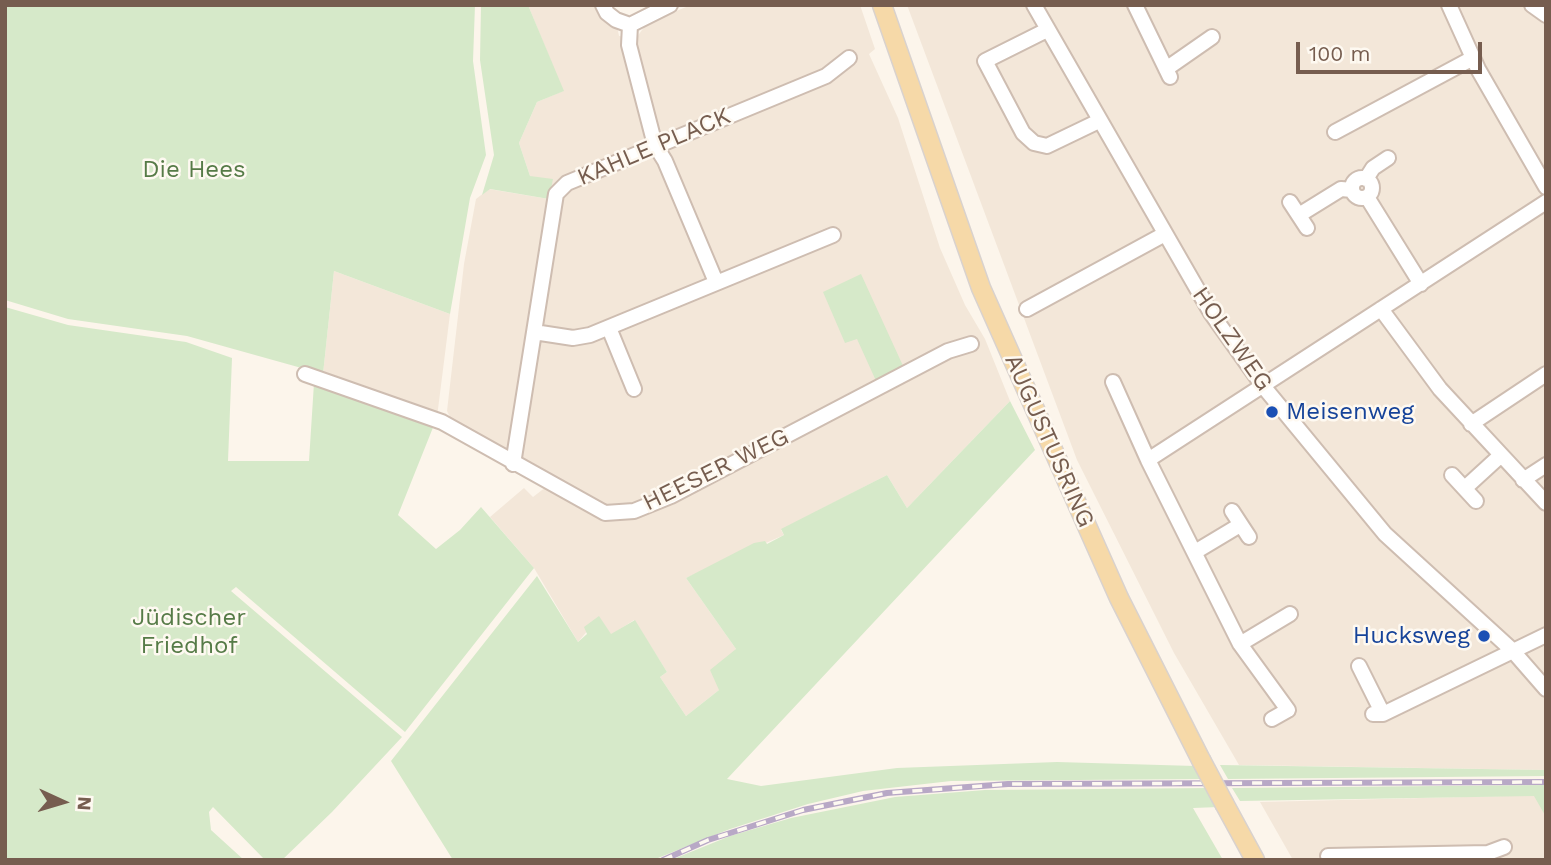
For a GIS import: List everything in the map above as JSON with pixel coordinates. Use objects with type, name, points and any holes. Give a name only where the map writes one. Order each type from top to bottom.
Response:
[{"type":"main road","name":"AUGUSTUSRING","points":[[882,5],[981,288],[1119,598],[1255,860]]},
{"type":"street","points":[[604,5],[607,13],[616,20],[630,25],[670,5]]},
{"type":"street","name":"HOLZWEG","points":[[1034,5],[1163,235],[1211,313],[1264,386],[1385,534],[1512,650],[1546,689]]},
{"type":"street","points":[[1135,5],[1168,73],[1212,37]]},
{"type":"street","points":[[1450,5],[1473,58],[1511,130],[1546,187]]},
{"type":"street","points":[[1532,5],[1546,15]]},
{"type":"street","points":[[630,25],[629,45],[655,145],[665,161],[716,282]]},
{"type":"street","points":[[1047,30],[985,61],[1023,133],[1034,143],[1047,146],[1099,121]]},
{"type":"street","name":"KAHLE PLACK","points":[[513,464],[556,194],[566,183],[825,76],[849,58]]},
{"type":"street","points":[[1335,132],[1473,58]]},
{"type":"street","points":[[1366,179],[1373,168],[1388,158]]},
{"type":"street","points":[[1352,190],[1353,183],[1366,179]]},
{"type":"street","points":[[1299,215],[1341,189],[1352,190],[1361,198],[1367,197],[1371,192],[1366,179]]},
{"type":"street","points":[[1367,197],[1420,284]]},
{"type":"street","points":[[1290,202],[1307,228]]},
{"type":"street","points":[[1148,460],[1546,202]]},
{"type":"street","points":[[534,332],[573,338],[609,328],[833,235]]},
{"type":"street","points":[[1027,309],[1163,235]]},
{"type":"street","points":[[1381,309],[1407,349],[1471,424],[1546,503]]},
{"type":"street","points":[[609,328],[634,388]]},
{"type":"street","name":"HEESER WEG","points":[[304,374],[442,422],[605,513],[634,510],[671,496],[948,351],[971,344]]},
{"type":"street","points":[[1471,424],[1546,374]]},
{"type":"street","points":[[1113,382],[1148,460],[1240,644],[1293,708],[1272,719]]},
{"type":"street","points":[[1465,488],[1500,456]]},
{"type":"street","points":[[1523,480],[1546,465]]},
{"type":"street","points":[[1452,475],[1476,501]]},
{"type":"street","points":[[1232,511],[1249,537]]},
{"type":"street","points":[[1195,552],[1240,525]]},
{"type":"street","points":[[1240,644],[1290,614]]},
{"type":"street","points":[[1359,666],[1378,714],[1546,635]]},
{"type":"street","points":[[1328,856],[1407,858],[1488,853],[1504,847]]},
{"type":"shaded area","points":[[528,5],[598,5],[617,26],[619,36],[637,37],[647,23],[691,5],[860,5],[875,49],[869,54],[898,118],[940,248],[965,305],[985,339],[1010,401],[907,508],[887,475],[781,530],[784,535],[686,578],[736,649],[719,690],[686,716],[660,677],[667,672],[634,620],[611,635],[599,617],[578,642],[534,568],[490,517],[524,488],[533,497],[546,487],[454,425],[447,411],[464,264],[476,199],[489,189],[549,199],[530,176],[519,143],[537,102],[563,91]]},
{"type":"shaded area","points":[[907,5],[1546,5],[1546,770],[1239,765],[1174,653],[1077,460]]},
{"type":"shaded area","points":[[334,271],[450,314],[437,417],[323,374]]},
{"type":"shaded area","points":[[1546,795],[1546,860],[1293,860],[1260,802]]},
{"type":"green space","name":"Die Hees","points":[[5,5],[475,5],[473,61],[486,155],[470,198],[450,314],[334,271],[323,374],[187,336],[68,319],[5,300]]},
{"type":"green space","points":[[481,5],[528,5],[564,91],[537,102],[519,143],[530,176],[553,179],[549,199],[490,189],[482,195],[494,155],[480,60]]},
{"type":"green space","points":[[861,274],[904,368],[877,383],[857,339],[845,343],[823,292]]},
{"type":"green space","name":"Jüdischer Friedhof","points":[[5,307],[68,325],[186,342],[232,358],[228,461],[309,461],[314,383],[434,425],[398,515],[436,549],[460,530],[481,507],[534,568],[405,732],[236,587],[231,591],[402,737],[332,812],[282,860],[265,860],[213,807],[209,812],[211,830],[244,860],[5,860]]},
{"type":"green space","points":[[1010,401],[1035,450],[727,779],[761,786],[897,768],[1057,762],[1195,766],[1202,779],[951,781],[863,791],[808,804],[730,829],[653,860],[453,860],[391,761],[537,576],[578,642],[587,634],[584,627],[599,616],[611,634],[635,620],[667,672],[660,677],[686,716],[719,690],[710,670],[736,649],[686,578],[754,543],[765,541],[767,544],[784,535],[781,529],[887,475],[907,508]]},
{"type":"green space","points":[[1220,765],[1546,770],[1546,776],[1228,779]]},
{"type":"green space","points":[[1546,785],[1546,817],[1534,796],[1240,801],[1232,788]]},
{"type":"green space","points":[[1208,788],[1219,807],[1193,808],[1223,860],[671,860],[730,836],[791,818],[895,797],[985,790]]},
{"type":"railway","points":[[663,860],[708,840],[803,810],[887,793],[1008,784],[1546,782]]},
{"type":"place","name":"Meisenweg","points":[[1272,412]]},
{"type":"place","name":"Hucksweg","points":[[1484,636]]}]
